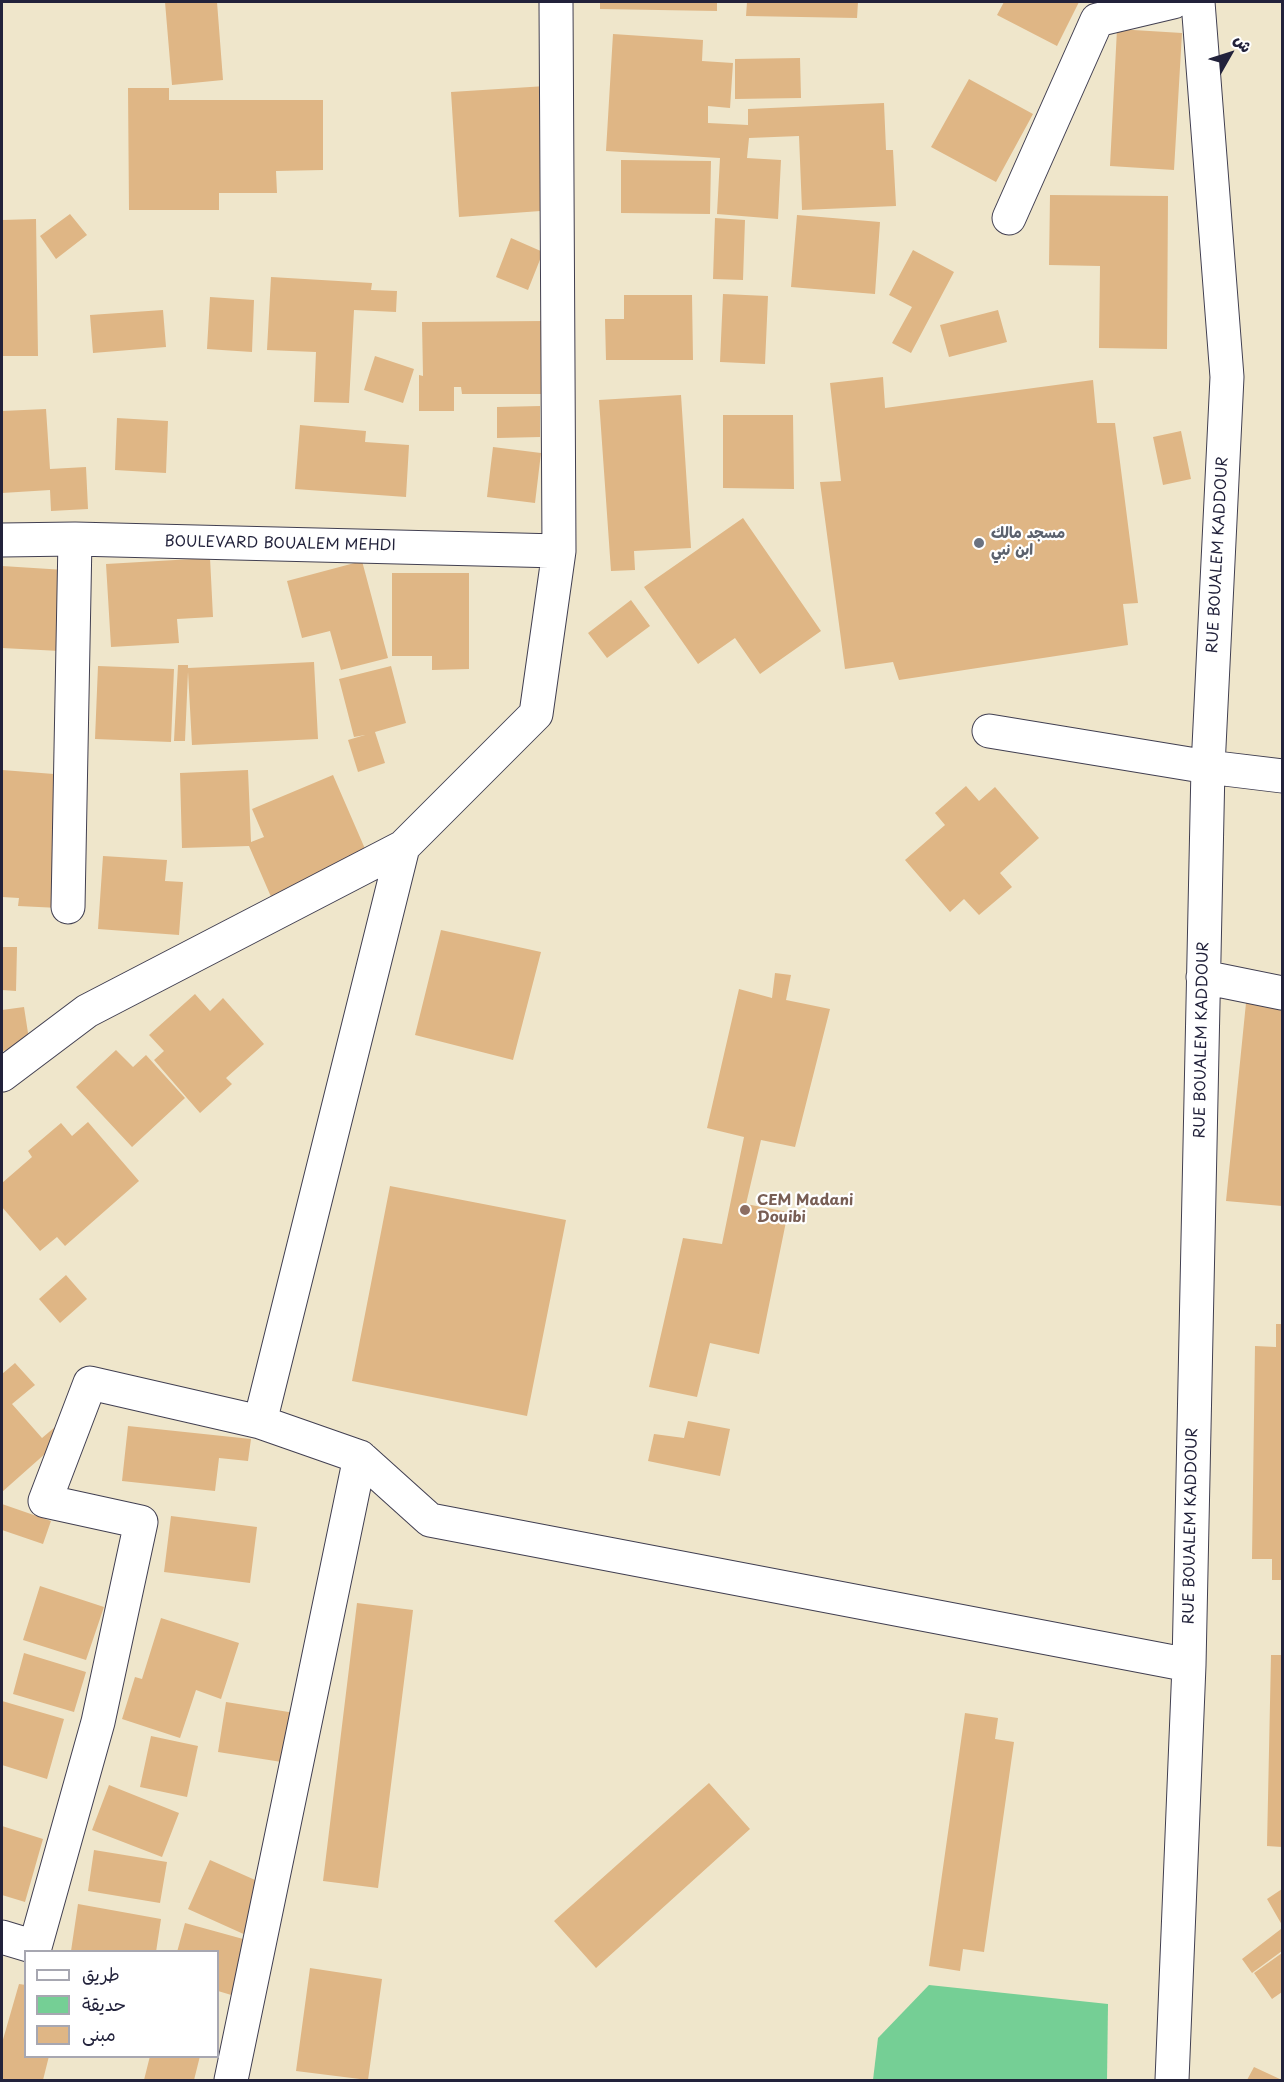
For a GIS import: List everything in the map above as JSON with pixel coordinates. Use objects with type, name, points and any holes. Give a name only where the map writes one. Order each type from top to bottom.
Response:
[{"type":"street","points":[[2,1075],[87,1011],[403,847],[536,714],[559,551],[556,2]]},
{"type":"street","points":[[1009,218],[1097,20],[1173,2]]},
{"type":"street","name":"RUE BOUALEM KADDOUR","points":[[1172,2080],[1189,1665],[1208,767],[1227,377],[1198,2]]},
{"type":"street","points":[[68,907],[75,538]]},
{"type":"street","name":"BOULEVARD BOUALEM MEHDI","points":[[2,540],[75,538],[559,551]]},
{"type":"street","points":[[989,731],[1208,767],[1282,776]]},
{"type":"street","points":[[260,1422],[403,847]]},
{"type":"street","points":[[1203,977],[1282,993]]},
{"type":"street","points":[[2,1937],[35,1947],[98,1722],[141,1522],[45,1501],[90,1383],[260,1422],[360,1457],[430,1520],[1189,1665]]},
{"type":"street","points":[[231,2080],[360,1457]]},
{"type":"green space","points":[[929,1985],[1108,2004],[1107,2080],[873,2080],[878,2038]]},
{"type":"building","points":[[165,2],[217,2],[223,80],[172,85]]},
{"type":"building","points":[[600,2],[717,2],[717,11],[600,9]]},
{"type":"building","points":[[747,2],[858,2],[857,18],[746,16]]},
{"type":"building","points":[[1004,2],[1079,2],[1057,46],[997,15]]},
{"type":"building","points":[[1117,29],[1182,33],[1174,170],[1110,166]]},
{"type":"building","points":[[613,34],[703,40],[702,61],[733,63],[730,108],[708,106],[708,123],[748,125],[748,109],[884,103],[886,150],[893,150],[896,206],[802,210],[799,136],[749,138],[747,158],[781,160],[778,219],[717,214],[720,158],[606,151]]},
{"type":"building","points":[[800,58],[801,98],[735,99],[735,59]]},
{"type":"building","points":[[969,79],[1033,114],[996,182],[931,147]]},
{"type":"building","points":[[546,86],[554,210],[459,217],[451,92]]},
{"type":"building","points":[[128,88],[169,88],[169,100],[323,100],[323,170],[276,171],[277,193],[219,193],[219,210],[129,210]]},
{"type":"building","points":[[621,160],[711,161],[710,214],[621,213]]},
{"type":"building","points":[[1050,195],[1168,196],[1167,349],[1099,348],[1100,266],[1049,265]]},
{"type":"building","points":[[70,214],[87,235],[56,259],[40,236]]},
{"type":"building","points":[[797,215],[880,222],[875,294],[791,287]]},
{"type":"building","points":[[715,218],[745,220],[743,280],[713,279]]},
{"type":"building","points":[[36,219],[38,356],[2,356],[2,220]]},
{"type":"building","points":[[511,238],[543,252],[528,290],[496,277]]},
{"type":"building","points":[[913,250],[954,272],[911,353],[892,343],[912,307],[889,295]]},
{"type":"building","points":[[271,277],[372,283],[371,290],[397,291],[396,312],[354,310],[349,403],[314,402],[316,352],[267,350]]},
{"type":"building","points":[[723,294],[768,296],[765,364],[720,362]]},
{"type":"building","points":[[624,295],[692,295],[693,360],[606,360],[605,319],[624,319]]},
{"type":"building","points":[[210,297],[254,300],[252,352],[207,349]]},
{"type":"building","points":[[163,310],[166,347],[93,353],[90,315]]},
{"type":"building","points":[[998,310],[1007,342],[949,357],[940,325]]},
{"type":"building","points":[[544,321],[545,394],[462,394],[461,387],[454,387],[454,411],[419,411],[419,375],[423,376],[422,322]]},
{"type":"building","points":[[375,356],[414,369],[403,403],[364,390]]},
{"type":"building","name":"مسجد مالك ابن نبي","points":[[883,377],[885,408],[1093,380],[1097,423],[1115,423],[1138,603],[1123,604],[1128,645],[899,680],[893,662],[845,669],[820,482],[841,481],[830,383]]},
{"type":"building","points":[[681,395],[691,548],[634,551],[635,570],[611,571],[599,400]]},
{"type":"building","points":[[540,406],[540,437],[497,438],[497,407]]},
{"type":"building","points":[[46,409],[50,469],[86,467],[88,509],[51,511],[50,490],[2,493],[2,411]]},
{"type":"building","points":[[723,415],[793,415],[794,489],[723,488]]},
{"type":"building","points":[[117,418],[168,421],[166,473],[115,470]]},
{"type":"building","points":[[300,425],[366,431],[365,442],[409,445],[406,497],[295,489]]},
{"type":"building","points":[[1181,431],[1191,479],[1163,485],[1153,437]]},
{"type":"building","points":[[493,447],[541,453],[535,503],[487,497]]},
{"type":"building","points":[[743,518],[821,631],[760,674],[735,638],[698,664],[644,587]]},
{"type":"building","points":[[210,558],[213,617],[177,619],[179,643],[111,647],[106,564]]},
{"type":"building","points":[[362,561],[388,658],[341,670],[330,631],[302,638],[287,581]]},
{"type":"building","points":[[2,566],[65,570],[60,651],[2,648]]},
{"type":"building","points":[[392,573],[469,573],[469,669],[432,670],[432,656],[392,656]]},
{"type":"building","points":[[631,600],[650,626],[607,658],[588,633]]},
{"type":"building","points":[[314,662],[318,739],[192,745],[188,672],[185,741],[174,741],[178,665],[188,665],[188,668]]},
{"type":"building","points":[[98,666],[174,669],[171,742],[95,739]]},
{"type":"building","points":[[391,666],[406,723],[375,732],[385,763],[358,772],[348,740],[365,735],[354,737],[339,679]]},
{"type":"building","points":[[2,770],[67,775],[59,908],[18,906],[19,898],[2,897]]},
{"type":"building","points":[[248,770],[251,842],[264,837],[252,809],[333,775],[369,858],[272,899],[249,846],[182,848],[180,773]]},
{"type":"building","points":[[966,786],[979,801],[995,787],[1039,838],[1000,873],[1012,887],[979,915],[964,899],[950,912],[905,860],[945,825],[935,813]]},
{"type":"building","points":[[103,856],[167,860],[165,881],[183,882],[179,935],[98,929]]},
{"type":"building","points":[[441,930],[541,952],[513,1060],[415,1035]]},
{"type":"building","points":[[2,947],[17,947],[16,991],[2,990]]},
{"type":"building","points":[[775,973],[791,975],[786,1000],[830,1009],[795,1147],[761,1140],[746,1204],[788,1212],[759,1354],[710,1343],[697,1397],[649,1387],[683,1238],[722,1244],[744,1137],[707,1128],[739,989],[772,998]]},
{"type":"building","points":[[1247,993],[1282,997],[1282,1206],[1226,1201]]},
{"type":"building","points":[[195,994],[210,1011],[223,998],[264,1044],[226,1078],[232,1084],[200,1113],[154,1060],[164,1051],[149,1035]]},
{"type":"building","points":[[24,1007],[30,1046],[2,1051],[2,1010]]},
{"type":"building","points":[[116,1050],[133,1067],[146,1055],[185,1098],[132,1147],[76,1087]]},
{"type":"building","points":[[88,1122],[139,1181],[65,1246],[57,1237],[40,1251],[2,1207],[2,1183],[32,1157],[28,1151],[61,1123],[72,1136]]},
{"type":"building","points":[[390,1186],[566,1220],[527,1416],[352,1381]]},
{"type":"building","points":[[66,1275],[87,1299],[60,1323],[39,1299]]},
{"type":"building","points":[[1276,1324],[1282,1324],[1282,1580],[1272,1580],[1272,1559],[1252,1559],[1255,1346],[1276,1347]]},
{"type":"building","points":[[15,1363],[35,1385],[12,1404],[42,1438],[55,1427],[64,1437],[2,1492],[2,1374]]},
{"type":"building","points":[[688,1421],[730,1429],[720,1476],[648,1461],[654,1434],[684,1438]]},
{"type":"building","points":[[128,1426],[251,1439],[248,1461],[219,1458],[215,1491],[122,1481]]},
{"type":"building","points":[[2,1504],[51,1521],[43,1544],[2,1530]]},
{"type":"building","points":[[171,1516],[257,1527],[250,1583],[164,1572]]},
{"type":"building","points":[[40,1586],[104,1607],[86,1660],[23,1640]]},
{"type":"building","points":[[357,1603],[413,1610],[378,1888],[323,1881]]},
{"type":"building","points":[[161,1618],[239,1643],[221,1699],[196,1690],[180,1738],[122,1719],[135,1677],[142,1679]]},
{"type":"building","points":[[24,1653],[86,1672],[74,1712],[13,1694]]},
{"type":"building","points":[[1271,1655],[1282,1655],[1282,1847],[1267,1846]]},
{"type":"building","points":[[2,1701],[64,1719],[47,1779],[2,1765]]},
{"type":"building","points":[[226,1702],[295,1713],[288,1763],[218,1752]]},
{"type":"building","points":[[965,1713],[998,1718],[995,1739],[1014,1742],[984,1952],[963,1949],[960,1971],[929,1966]]},
{"type":"building","points":[[151,1736],[198,1746],[187,1797],[140,1787]]},
{"type":"building","points":[[709,1783],[750,1829],[596,1968],[554,1921]]},
{"type":"building","points":[[109,1785],[179,1813],[162,1857],[92,1830]]},
{"type":"building","points":[[2,1826],[43,1839],[25,1902],[2,1895]]},
{"type":"building","points":[[94,1850],[167,1862],[160,1903],[88,1891]]},
{"type":"building","points":[[210,1860],[271,1887],[248,1936],[188,1909]]},
{"type":"building","points":[[1282,1889],[1282,1925],[1267,1899]]},
{"type":"building","points":[[78,1904],[161,1919],[156,1950],[71,1950]]},
{"type":"building","points":[[185,1923],[254,1942],[238,1997],[219,1991],[219,1950],[178,1950]]},
{"type":"building","points":[[1281,1929],[1282,1951],[1252,1973],[1242,1959]]},
{"type":"building","points":[[1282,1953],[1282,1992],[1272,1999],[1254,1973]]},
{"type":"building","points":[[310,1968],[382,1979],[368,2080],[296,2071]]},
{"type":"building","points":[[19,1984],[24,1985],[24,2058],[48,2058],[43,2080],[2,2080],[2,2043]]},
{"type":"building","points":[[150,2058],[200,2058],[194,2080],[144,2080]]},
{"type":"building","points":[[1254,2067],[1282,2080],[1247,2080]]},
{"type":"place","name":"مسجد مالك ابن نبي","points":[[979,543]]},
{"type":"place","name":"CEM Madani Douibi","points":[[745,1210]]}]
